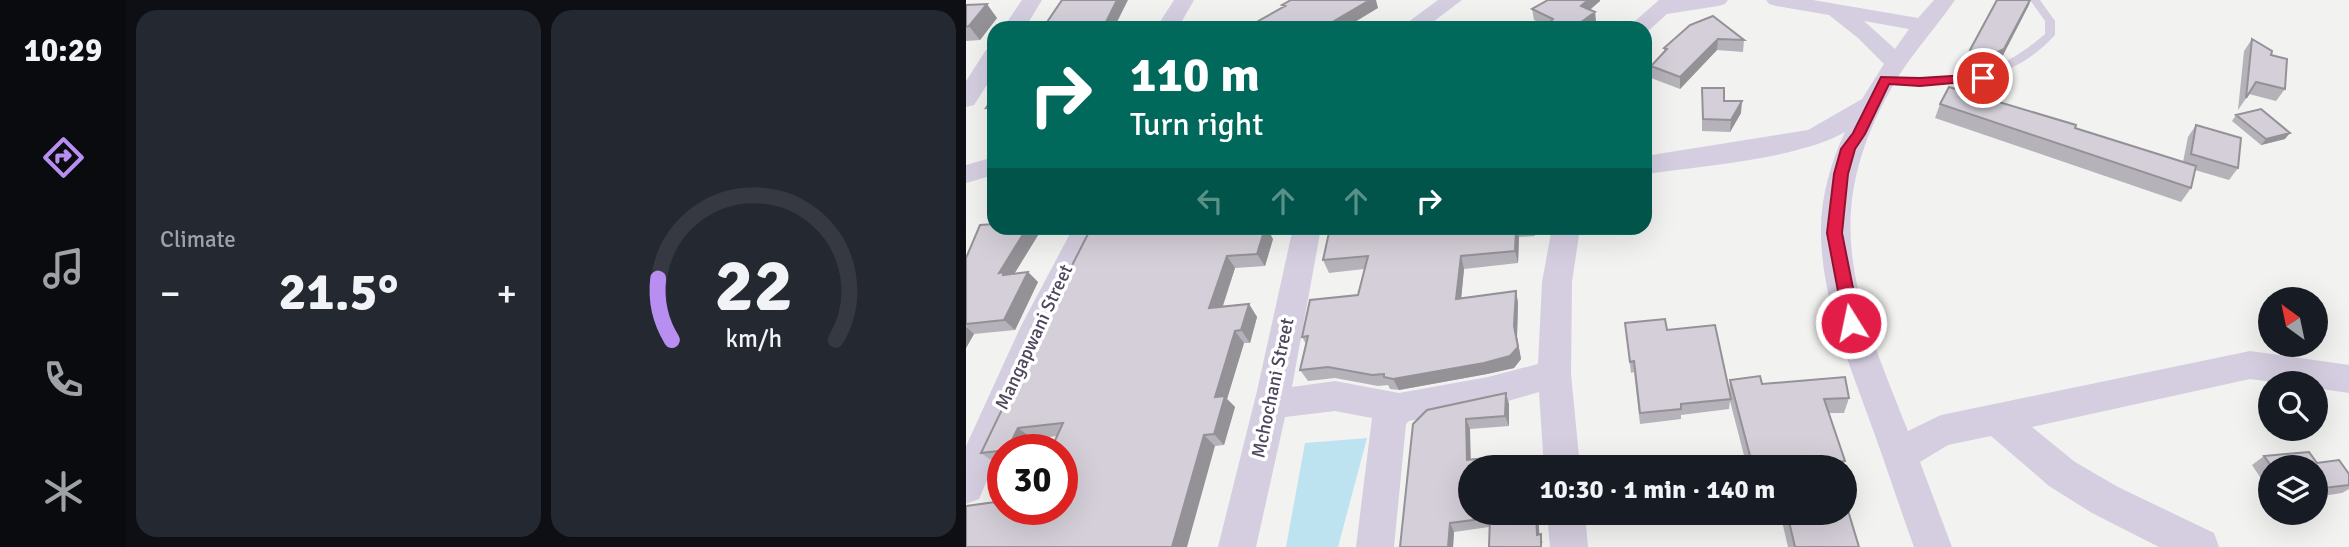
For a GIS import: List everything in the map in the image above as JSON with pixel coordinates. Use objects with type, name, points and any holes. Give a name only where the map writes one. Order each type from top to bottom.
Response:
[{"type":"street","points":[[1018,21],[1032,0]]},
{"type":"street","points":[[1171,21],[1184,0]]},
{"type":"street","points":[[1421,21],[1452,0]]},
{"type":"street","points":[[1646,21],[1667,4],[1718,0]]},
{"type":"street","points":[[1776,0],[1922,25]]},
{"type":"street","points":[[1933,547],[1851,323],[1835,233],[1841,174],[1848,149],[1859,134],[1884,82],[1922,25],[1945,0]]},
{"type":"street","points":[[1836,12],[1866,33],[1884,82]]},
{"type":"street","points":[[966,100],[987,66]]},
{"type":"street","points":[[1652,164],[1756,149],[1815,137],[1884,82]]},
{"type":"street","points":[[966,174],[987,168]]},
{"type":"street","name":"Mangapwani Street","points":[[966,487],[1032,338],[1084,235]]},
{"type":"street","name":"Mchochani Street","points":[[1237,547],[1271,404],[1306,235]]},
{"type":"street","points":[[1561,455],[1554,374],[1557,282],[1565,235]]},
{"type":"street","points":[[1899,455],[1941,431],[2155,383],[2250,365],[2349,379]]},
{"type":"street","points":[[1271,404],[1335,396],[1399,408],[1488,392],[1554,374]]},
{"type":"street","points":[[1375,547],[1389,418],[1399,408]]},
{"type":"street","points":[[1997,419],[2062,474],[2105,500],[2200,547]]},
{"type":"street","points":[[1567,525],[1569,547]]},
{"type":"lane","points":[[1884,82],[1983,78],[2012,66],[2029,55],[2050,35],[2050,22],[2035,0]]},
{"type":"shaded area","points":[[1367,438],[1338,547],[1286,547],[1305,443]]},
{"type":"building","points":[[1062,0],[1117,0],[1106,21],[1048,21]]},
{"type":"building","points":[[1291,0],[1370,0],[1334,21],[1258,21],[1285,6],[1282,5]]},
{"type":"building","points":[[1548,0],[1588,0],[1581,6],[1595,12],[1583,21],[1551,21],[1553,19],[1532,9]]},
{"type":"building","points":[[1997,0],[2030,0],[2004,49],[1990,56],[1970,50]]},
{"type":"building","points":[[987,4],[969,26],[966,27],[966,5]]},
{"type":"building","points":[[1713,16],[1744,40],[1718,39],[1680,77],[1652,66],[1667,49],[1664,48],[1690,25]]},
{"type":"building","points":[[2252,39],[2272,51],[2271,55],[2287,59],[2285,89],[2256,82],[2246,98]]},
{"type":"building","points":[[1949,87],[2076,125],[2075,128],[2196,166],[2191,188],[1940,104]]},
{"type":"building","points":[[1702,88],[1724,88],[1724,101],[1742,101],[1731,120],[1703,119]]},
{"type":"building","points":[[2261,109],[2290,133],[2266,139],[2236,115]]},
{"type":"building","points":[[2196,125],[2241,138],[2238,168],[2191,154]]},
{"type":"building","points":[[987,224],[987,235],[1023,235],[999,273],[1004,272],[1003,275],[1028,272],[1004,320],[966,324],[966,258],[980,225]]},
{"type":"building","points":[[1087,235],[1263,235],[1257,254],[1227,256],[1209,308],[1249,304],[1241,330],[1235,331],[1215,397],[1225,396],[1214,434],[1204,435],[1172,547],[966,547],[966,506],[987,503],[987,525],[1078,525],[1078,434],[1058,434],[1063,423],[1018,428],[1015,434],[990,434],[1048,314],[1043,314],[1052,296],[1060,289]]},
{"type":"building","points":[[1328,235],[1516,235],[1515,251],[1461,256],[1456,299],[1516,291],[1514,326],[1518,347],[1510,356],[1484,363],[1393,379],[1384,377],[1384,374],[1372,375],[1328,367],[1300,370],[1308,336],[1302,337],[1310,300],[1358,295],[1368,256],[1323,260]]},
{"type":"building","points":[[1665,319],[1667,330],[1715,325],[1731,399],[1681,404],[1681,409],[1640,413],[1634,361],[1630,362],[1625,323]]},
{"type":"building","points":[[1760,376],[1762,384],[1845,377],[1849,398],[1824,399],[1843,455],[1750,455],[1730,380]]},
{"type":"building","points":[[1506,393],[1505,416],[1466,419],[1467,455],[1458,455],[1458,522],[1450,523],[1448,547],[1400,547],[1413,424],[1427,410]]},
{"type":"building","points":[[987,441],[987,452],[981,453]]},
{"type":"building","points":[[2309,452],[2311,455],[2275,455]]},
{"type":"building","points":[[2339,460],[2349,474],[2349,485],[2328,487],[2328,462]]},
{"type":"building","points":[[1490,525],[1537,525],[1537,535],[1541,534],[1541,547],[1489,547]]},
{"type":"building","points":[[1790,525],[1852,525],[1859,547],[1795,547]]},
{"type":"route","points":[[1851,323],[1835,233],[1841,174],[1848,149],[1859,134],[1885,80],[1920,82],[1983,78]]}]
